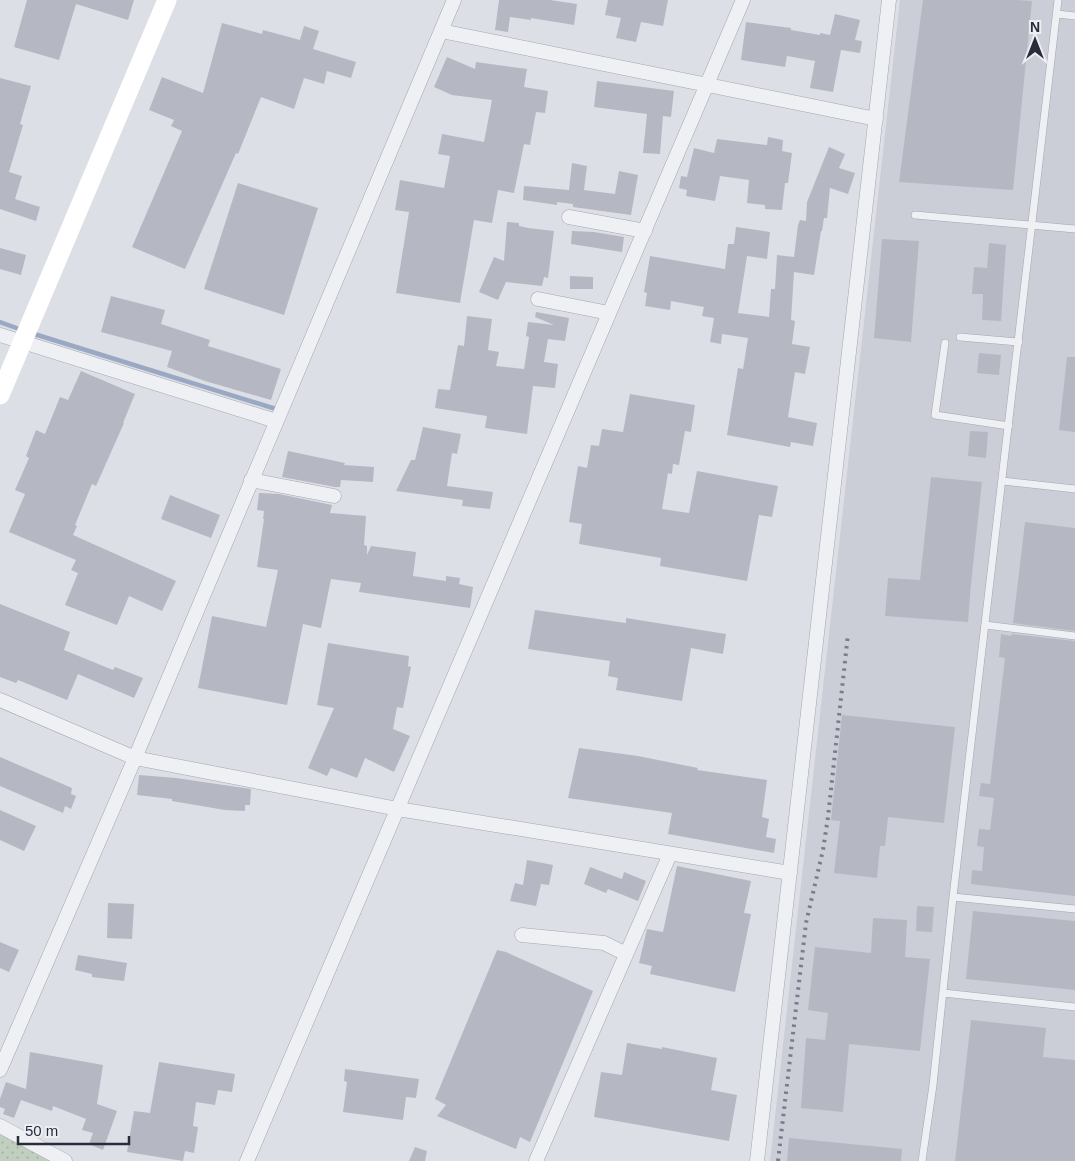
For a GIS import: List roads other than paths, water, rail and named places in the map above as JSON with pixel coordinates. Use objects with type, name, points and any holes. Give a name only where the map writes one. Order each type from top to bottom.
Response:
[{"type":"street","points":[[0,395],[167,0]]},
{"type":"street","points":[[0,1070],[135,758],[454,0]]},
{"type":"street","points":[[248,1161],[743,0]]},
{"type":"street","points":[[757,1161],[889,0]]},
{"type":"street","points":[[441,31],[876,119]]},
{"type":"street","points":[[569,218],[645,231]]},
{"type":"street","points":[[538,299],[609,314]]},
{"type":"street","points":[[0,335],[276,421]]},
{"type":"street","points":[[251,480],[334,496]]},
{"type":"street","points":[[0,700],[135,758],[398,809],[790,873]]},
{"type":"street","points":[[536,1161],[670,854]]},
{"type":"street","points":[[522,935],[604,943],[626,954]]},
{"type":"street","points":[[0,1126],[65,1161]]},
{"type":"lane","points":[[922,1161],[1058,0]]},
{"type":"lane","points":[[1057,14],[1075,16]]},
{"type":"lane","points":[[915,215],[1075,229]]},
{"type":"lane","points":[[960,337],[1018,342]]},
{"type":"lane","points":[[945,343],[934,415],[1009,426]]},
{"type":"lane","points":[[1003,481],[1075,489]]},
{"type":"lane","points":[[985,625],[1075,636]]},
{"type":"lane","points":[[953,897],[1075,909]]},
{"type":"lane","points":[[943,993],[1075,1007]]},
{"type":"waterway","points":[[0,322],[22,330]]},
{"type":"waterway","points":[[31,333],[276,409]]},
{"type":"railway","points":[[778,1161],[806,923],[823,850],[828,817],[848,634]]}]
